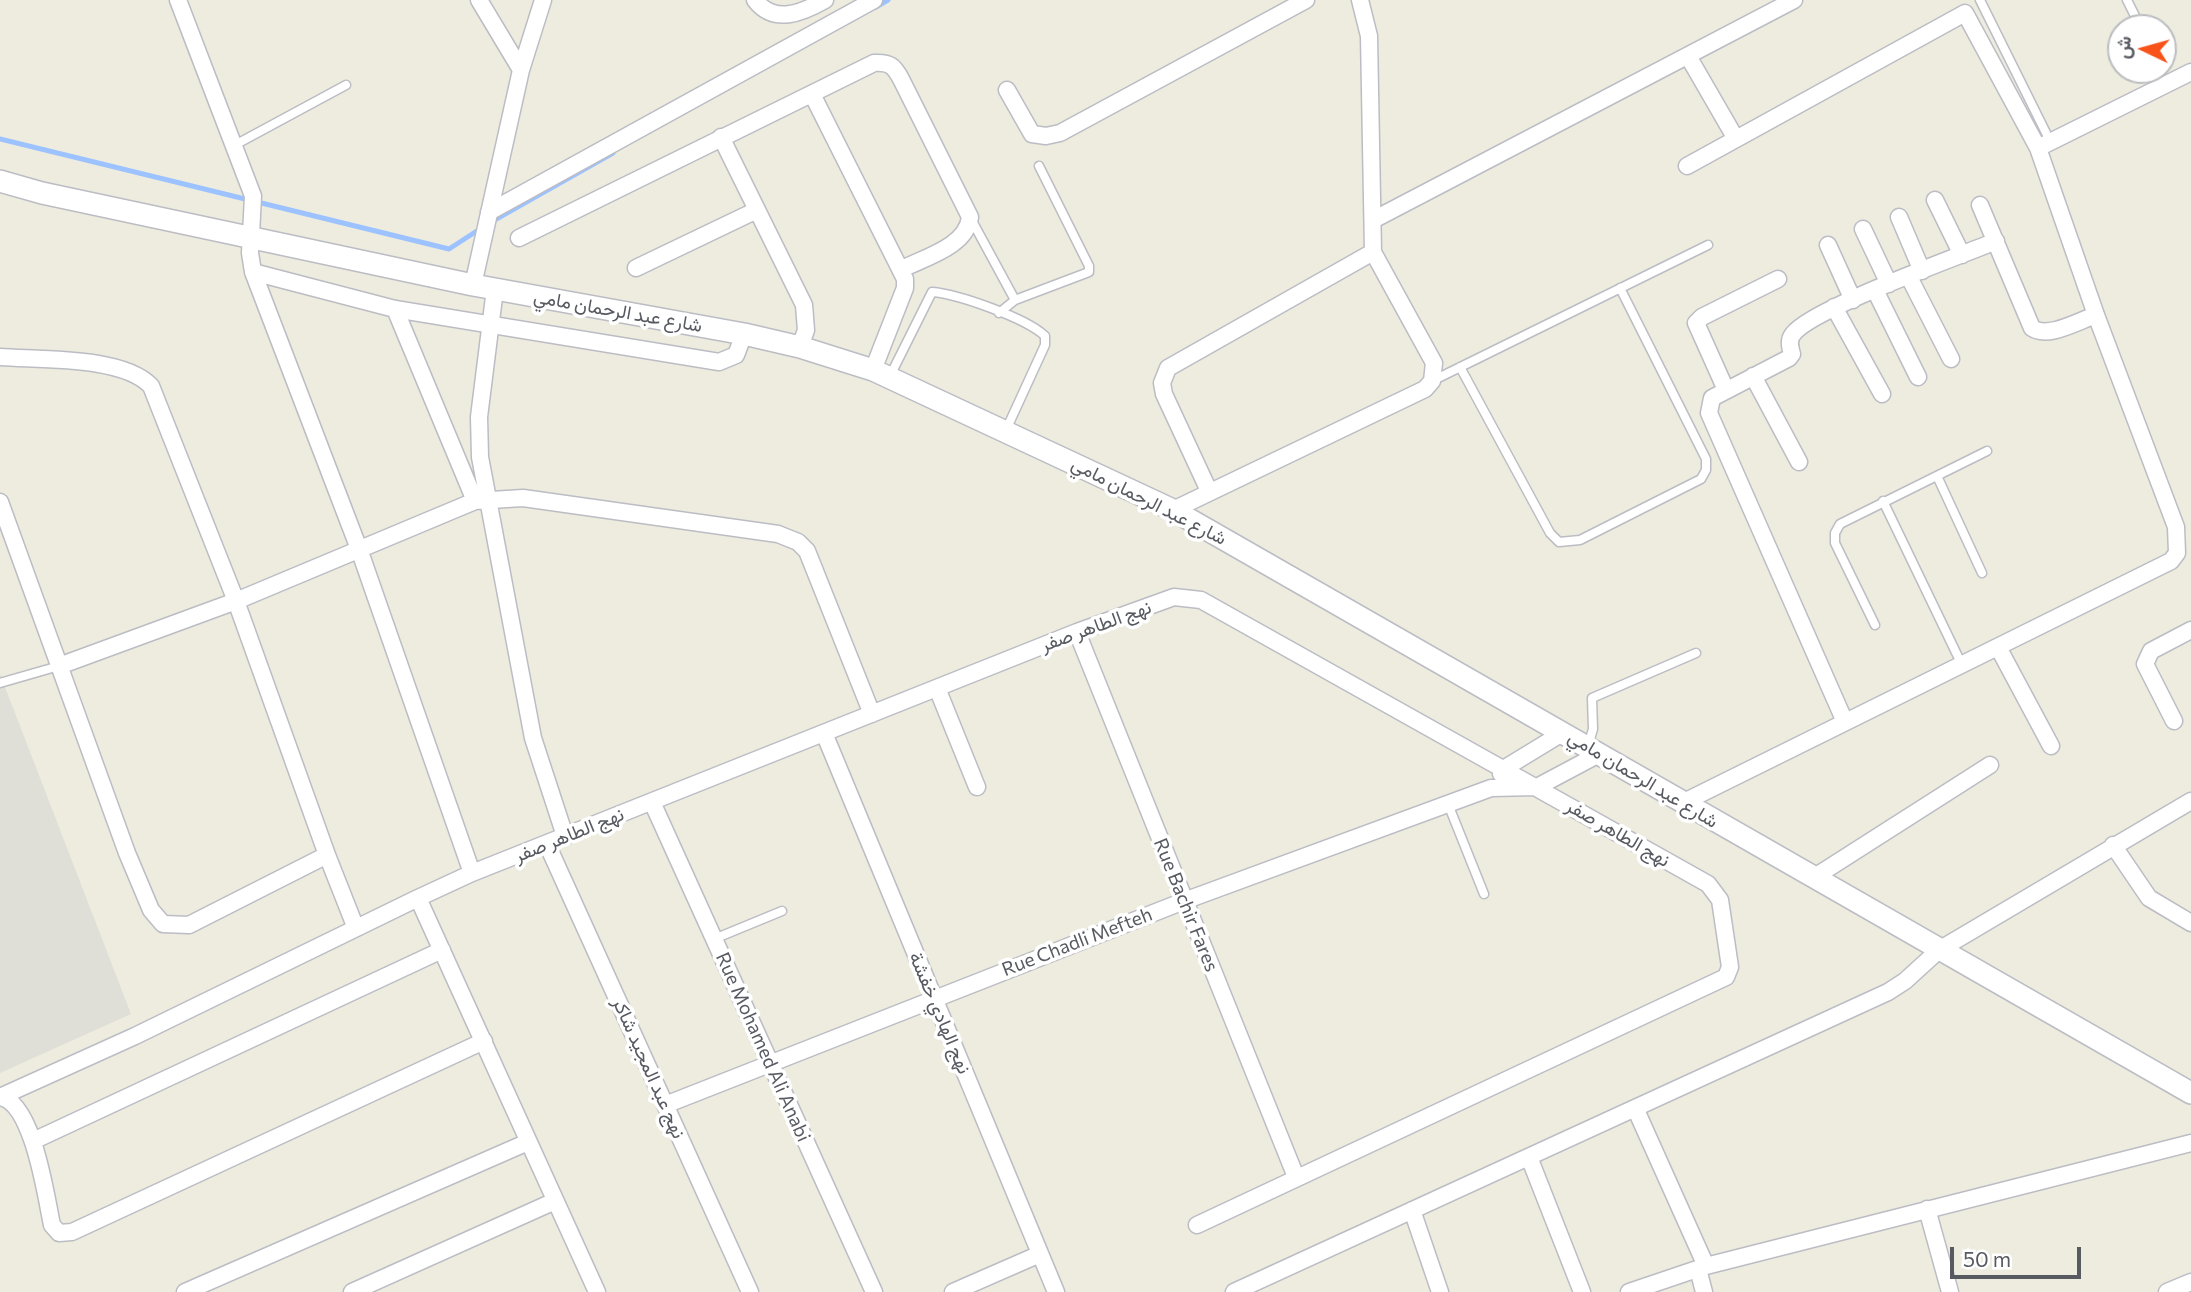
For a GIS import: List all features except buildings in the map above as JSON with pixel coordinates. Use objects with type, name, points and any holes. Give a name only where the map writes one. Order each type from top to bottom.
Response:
[{"type":"street","points":[[178,0],[253,196],[250,237],[253,272],[359,549],[472,873]]},
{"type":"street","points":[[478,0],[521,70]]},
{"type":"street","points":[[473,285],[521,70],[544,0]]},
{"type":"street","points":[[755,0],[760,7],[773,13],[790,15],[825,0]]},
{"type":"street","points":[[489,212],[874,0]]},
{"type":"street","points":[[1007,90],[1032,134],[1046,136],[1060,133],[1306,0]]},
{"type":"street","points":[[1173,510],[1425,389],[1432,381],[1434,363],[1373,252],[1369,36],[1360,0]]},
{"type":"street","points":[[1373,220],[1794,0]]},
{"type":"street","points":[[1682,803],[2171,561],[2178,553],[2176,527],[2095,315],[2044,145],[1961,6],[1687,166]]},
{"type":"street","points":[[1688,56],[1736,139]]},
{"type":"street","points":[[519,238],[874,63],[894,66],[970,217],[968,230],[960,239],[902,269]]},
{"type":"street","points":[[2044,145],[2191,72]]},
{"type":"street","points":[[812,94],[902,269],[905,288],[882,374]]},
{"type":"street","points":[[721,137],[804,304],[806,330],[800,347]]},
{"type":"street","name":"شارع عبد الرحمان مامي","points":[[0,181],[42,193],[473,285],[744,334],[800,347],[882,374],[1173,510],[2191,1093]]},
{"type":"street","points":[[1935,200],[1962,255]]},
{"type":"street","points":[[1980,205],[2032,328],[2037,332],[2052,331],[2095,315]]},
{"type":"street","points":[[636,268],[757,210]]},
{"type":"street","points":[[1899,217],[1915,274],[1951,359]]},
{"type":"street","points":[[1863,229],[1882,287],[1918,377]]},
{"type":"street","points":[[1845,722],[1709,413],[1712,398],[1789,358],[1792,354],[1789,342],[1793,333],[1834,307],[1996,241]]},
{"type":"street","points":[[1828,245],[1853,300]]},
{"type":"street","points":[[1209,491],[1164,394],[1162,383],[1168,368],[1373,252]]},
{"type":"street","points":[[253,272],[395,309],[719,362],[736,355],[744,334]]},
{"type":"street","points":[[1726,390],[1696,323],[1702,317],[1778,279]]},
{"type":"street","points":[[495,289],[478,436],[481,500],[533,738],[565,836]]},
{"type":"street","points":[[1834,307],[1882,394]]},
{"type":"street","points":[[395,309],[481,500]]},
{"type":"street","points":[[0,357],[114,367],[142,376],[158,399],[236,601],[355,926]]},
{"type":"street","points":[[1753,376],[1799,462]]},
{"type":"street","points":[[59,666],[236,601],[481,500],[523,498],[778,534],[798,542],[807,551],[872,714]]},
{"type":"street","points":[[0,502],[127,853],[151,910],[163,924],[189,925],[327,855]]},
{"type":"street","name":"نهج الطاهر صفر","points":[[0,1097],[135,1036],[355,926],[472,873],[1077,632],[1174,597],[1201,600],[1505,768],[1708,884],[1720,900],[1730,967],[1726,977],[1296,1177]]},
{"type":"street","points":[[2175,721],[2145,664],[2151,651],[2191,629]]},
{"type":"street","name":"Rue Bachir Fares","points":[[1077,632],[1296,1177]]},
{"type":"street","points":[[1998,647],[2050,746]]},
{"type":"street","points":[[937,688],[977,787]]},
{"type":"street","points":[[1491,788],[1505,768],[1564,732]]},
{"type":"street","name":"نهج الهادي خفشة","points":[[824,733],[1056,1292]]},
{"type":"street","points":[[1537,787],[1594,749]]},
{"type":"street","points":[[1813,878],[1990,765]]},
{"type":"street","name":"Rue Chadli Mefteh","points":[[665,1105],[1184,901],[1491,788],[1537,787]]},
{"type":"street","points":[[1234,1292],[1636,1110],[1888,992],[1905,981],[1939,950],[2191,801]]},
{"type":"street","name":"Rue Mohamed Ali Anabi","points":[[652,802],[874,1292]]},
{"type":"street","name":"نهج عبد المجيد شاكر","points":[[547,844],[750,1292]]},
{"type":"street","points":[[2113,845],[2149,898],[2191,923]]},
{"type":"street","points":[[418,898],[597,1292]]},
{"type":"street","points":[[33,1141],[442,950]]},
{"type":"street","points":[[0,1097],[9,1099],[14,1105],[33,1141],[52,1225],[59,1233],[72,1232],[484,1041]]},
{"type":"street","points":[[1636,1110],[1702,1268],[1704,1292]]},
{"type":"street","points":[[185,1292],[528,1142]]},
{"type":"street","points":[[1629,1292],[1702,1268],[2191,1143]]},
{"type":"street","points":[[1529,1157],[1581,1292]]},
{"type":"street","points":[[1197,1225],[1296,1177]]},
{"type":"street","points":[[352,1292],[555,1201]]},
{"type":"street","points":[[1927,1209],[1950,1292]]},
{"type":"street","points":[[1412,1210],[1440,1292]]},
{"type":"street","points":[[953,1292],[1040,1254]]},
{"type":"street","points":[[2167,1292],[2191,1282]]},
{"type":"lane","points":[[1980,0],[2044,145]]},
{"type":"lane","points":[[233,146],[346,85]]},
{"type":"lane","points":[[999,313],[1015,300],[1089,272],[1089,265],[1039,166]]},
{"type":"lane","points":[[970,217],[1015,300]]},
{"type":"lane","points":[[1432,381],[1708,245]]},
{"type":"lane","points":[[1460,367],[1549,533],[1559,542],[1580,540],[1701,479],[1706,470],[1706,459],[1620,288]]},
{"type":"lane","points":[[882,374],[932,292],[999,313],[1039,330],[1045,336],[1045,345],[1006,430]]},
{"type":"lane","points":[[1875,625],[1835,542],[1835,533],[1840,524],[1987,451]]},
{"type":"lane","points":[[1937,476],[1982,573]]},
{"type":"lane","points":[[1883,502],[1962,665]]},
{"type":"lane","points":[[1594,749],[1592,698],[1696,653]]},
{"type":"lane","points":[[0,683],[59,666]]},
{"type":"lane","points":[[1448,804],[1484,894]]},
{"type":"lane","points":[[714,939],[782,911]]},
{"type":"shaded area","points":[[0,674],[131,1014],[0,1073]]},
{"type":"waterway","points":[[876,7],[888,0]]},
{"type":"waterway","points":[[0,139],[449,249],[483,227]]},
{"type":"waterway","points":[[491,222],[613,153]]}]
